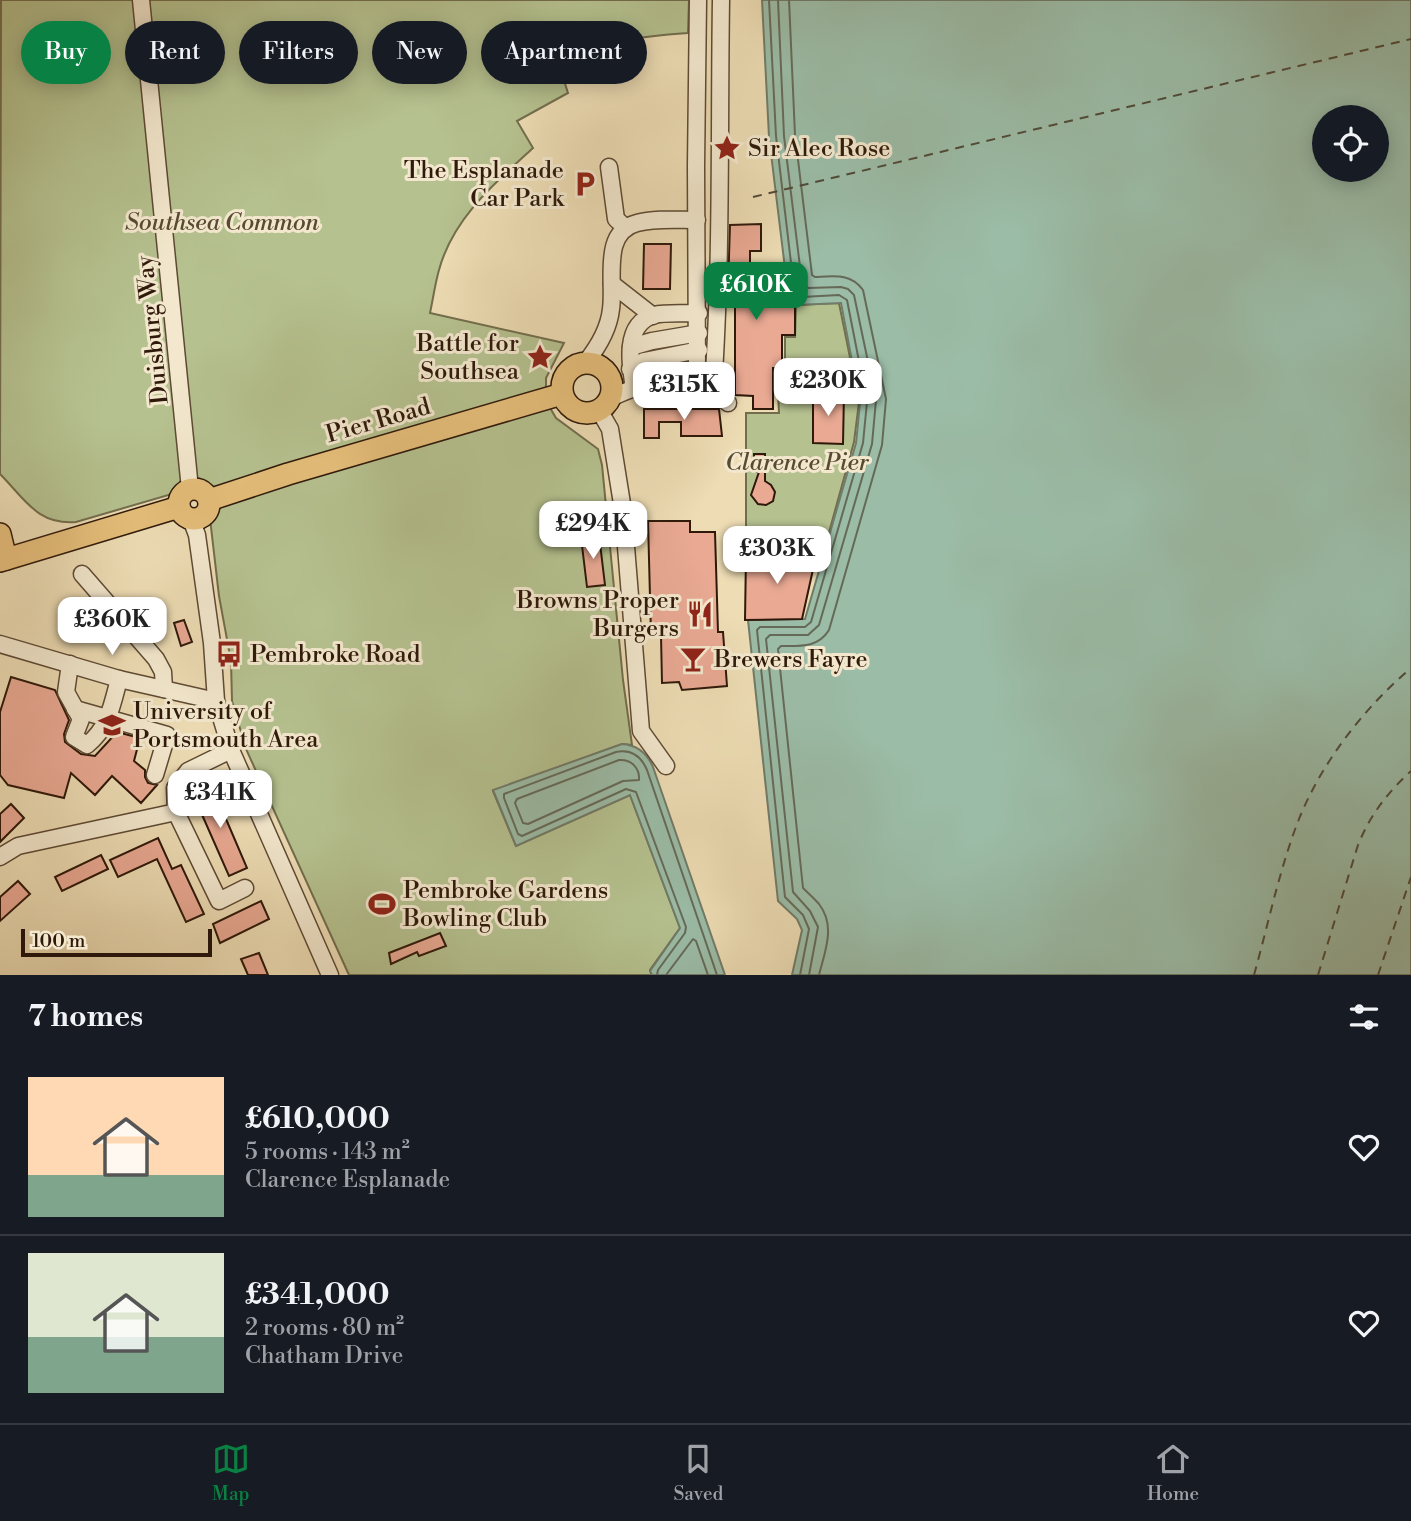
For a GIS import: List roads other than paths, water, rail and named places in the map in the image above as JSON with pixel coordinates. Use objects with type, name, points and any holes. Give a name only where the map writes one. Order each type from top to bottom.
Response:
[{"type":"main road","points":[[586,362],[602,368],[608,374],[612,390],[605,404],[592,413],[576,411],[565,401],[562,394],[566,372],[579,363],[586,362]]},
{"type":"main road","name":"Pier Road","points":[[209,500],[288,474],[562,394]]},
{"type":"main road","points":[[0,534],[3,560],[185,513],[197,519],[207,512],[209,500],[202,491],[190,489],[181,495],[185,513]]},
{"type":"street","name":"Duisburg Way","points":[[141,0],[190,489]]},
{"type":"street","points":[[666,766],[641,731],[623,510],[605,404],[634,388],[692,383],[697,374],[698,0]]},
{"type":"street","points":[[721,0],[719,295],[713,388],[728,403]]},
{"type":"street","points":[[609,167],[616,219],[626,228]]},
{"type":"street","points":[[586,362],[603,336],[611,311],[612,250],[617,238],[626,228],[638,222],[697,220]]},
{"type":"street","points":[[612,284],[653,316]]},
{"type":"street","points":[[634,388],[630,369],[631,347],[633,333],[640,323],[653,316],[699,313]]},
{"type":"street","points":[[631,347],[699,333]]},
{"type":"street","points":[[630,369],[644,361],[699,351]]},
{"type":"street","points":[[185,513],[197,535],[212,643],[216,701],[231,750],[330,975]]},
{"type":"street","points":[[82,573],[156,659],[163,673],[164,689]]},
{"type":"street","points":[[0,643],[119,679],[216,701]]},
{"type":"street","points":[[70,664],[66,692],[80,719],[74,737],[87,746],[109,719],[119,679]]},
{"type":"street","points":[[75,709],[167,735],[155,775]]},
{"type":"street","points":[[231,750],[188,771],[175,788],[176,812],[219,901],[245,888]]},
{"type":"street","points":[[0,857],[18,846],[176,812]]},
{"type":"water","points":[[762,0],[1411,0],[1411,975],[792,975],[802,930],[797,919],[778,901],[748,620],[805,619],[856,443],[860,403],[841,303],[796,305],[788,293],[769,137]]},
{"type":"water","points":[[622,744],[641,751],[653,767],[725,975],[652,975],[650,971],[680,928],[630,795],[516,846],[493,790]]},
{"type":"place","name":"Sir Alec Rose","points":[[727,148]]},
{"type":"place","name":"The Esplanade Car Park","points":[[585,184]]},
{"type":"place","name":"Battle for Southsea","points":[[540,357]]},
{"type":"place","name":"Browns Proper Burgers","points":[[700,614]]},
{"type":"place","name":"Pembroke Road","points":[[229,654]]},
{"type":"place","name":"Brewers Fayre","points":[[693,659]]},
{"type":"place","name":"University of Portsmouth Area","points":[[112,725]]},
{"type":"place","name":"Pembroke Gardens Bowling Club","points":[[382,904]]},
{"type":"park label","name":"Southsea Common","points":[[222,222]]},
{"type":"park label","name":"Clarence Pier","points":[[797,462]]}]
